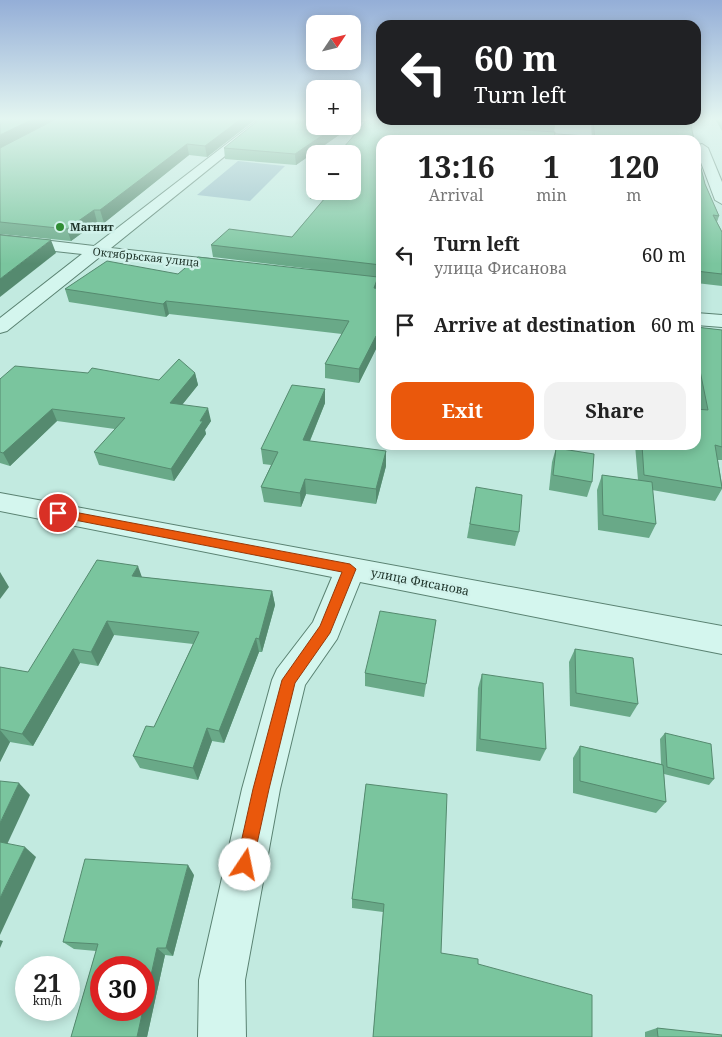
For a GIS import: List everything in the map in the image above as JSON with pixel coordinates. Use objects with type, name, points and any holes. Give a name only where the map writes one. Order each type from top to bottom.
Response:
[{"type":"street","points":[[0,327],[205,167]]},
{"type":"street","points":[[711,167],[722,200]]},
{"type":"street","name":"Октябрьская улица","points":[[0,240],[244,268]]},
{"type":"street","points":[[701,320],[722,322]]},
{"type":"street","name":"улица Фисанова","points":[[0,502],[722,640]]},
{"type":"street","points":[[222,1037],[222,980],[261,789],[289,680],[326,629],[350,569]]},
{"type":"shaded area","points":[[230,167],[284,167],[250,201],[197,195]]},
{"type":"building","points":[[0,167],[156,167],[100,210],[94,210],[67,229],[0,222]]},
{"type":"building","points":[[361,167],[376,167],[376,264],[211,245],[229,229],[292,237],[323,200],[361,200]]},
{"type":"building","points":[[701,168],[705,184],[719,216],[713,215],[722,232],[722,274],[701,272]]},
{"type":"building","points":[[0,235],[51,240],[0,279]]},
{"type":"building","points":[[198,257],[376,277],[374,288],[376,288],[376,336],[359,369],[325,364],[349,321],[166,301],[163,304],[65,289],[107,261],[178,274]]},
{"type":"building","points":[[701,328],[722,330],[722,447],[715,445],[722,488],[644,475],[642,450],[701,450],[701,409],[708,410],[701,376]]},
{"type":"building","points":[[179,359],[195,373],[170,403],[208,408],[200,421],[203,421],[171,469],[94,452],[125,418],[52,409],[3,453],[0,452],[0,379],[15,366],[88,373],[92,368],[159,380]]},
{"type":"building","points":[[292,385],[325,389],[303,440],[386,451],[376,489],[305,479],[300,493],[261,487],[278,452],[261,449]]},
{"type":"building","points":[[556,450],[594,454],[592,482],[553,475]]},
{"type":"building","points":[[602,475],[652,482],[656,524],[603,515]]},
{"type":"building","points":[[476,487],[522,495],[519,532],[470,524]]},
{"type":"building","points":[[97,560],[138,566],[132,576],[272,591],[259,639],[256,638],[219,731],[207,728],[193,768],[133,756],[146,726],[154,727],[199,632],[107,621],[91,652],[73,649],[22,734],[0,729],[0,667],[28,672]]},
{"type":"building","points":[[380,611],[436,620],[426,684],[365,673]]},
{"type":"building","points":[[575,649],[633,658],[638,704],[576,693]]},
{"type":"building","points":[[482,674],[543,683],[546,749],[480,739]]},
{"type":"building","points":[[665,733],[711,744],[714,779],[667,767]]},
{"type":"building","points":[[580,746],[663,765],[666,802],[580,781]]},
{"type":"building","points":[[0,781],[19,783],[0,823]]},
{"type":"building","points":[[366,784],[447,794],[441,953],[478,959],[478,964],[592,995],[592,1037],[373,1037],[384,904],[352,899]]},
{"type":"building","points":[[0,842],[25,847],[0,898]]},
{"type":"building","points":[[85,859],[188,865],[166,948],[157,948],[155,957],[95,956],[98,944],[63,942]]},
{"type":"building","points":[[90,972],[90,1021],[141,1021],[137,1037],[71,1037],[76,1021],[80,1021],[80,1006]]},
{"type":"building","points":[[657,1028],[722,1035],[722,1037],[658,1037]]},
{"type":"place","name":"Магнит","points":[[60,227]]},
{"type":"route","points":[[58,513],[350,569],[326,629],[289,680],[261,789],[245,865]]}]
